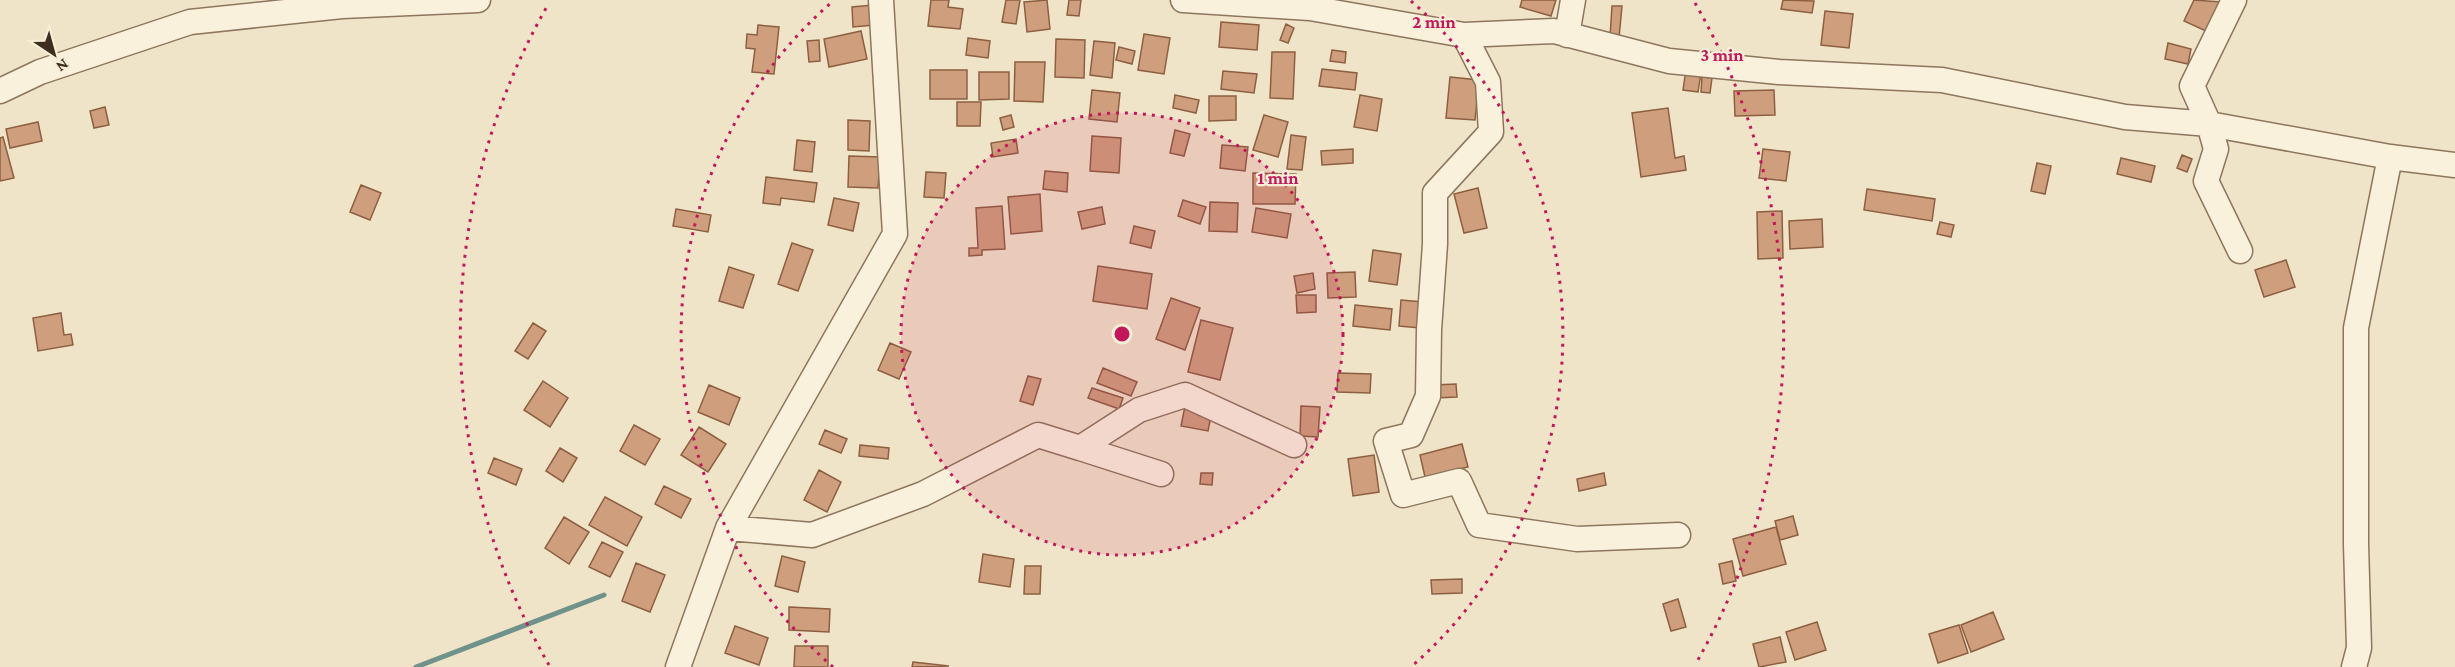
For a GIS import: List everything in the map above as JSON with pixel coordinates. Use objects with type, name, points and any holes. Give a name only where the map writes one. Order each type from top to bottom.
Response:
[{"type":"street","points":[[0,91],[40,72],[190,22],[217,9],[478,0]]},
{"type":"street","points":[[678,667],[728,528],[895,234],[881,0]]},
{"type":"street","points":[[1183,0],[1310,8],[1464,35],[1554,32],[1669,61],[1779,72],[1942,80],[2125,117],[2210,124],[2390,157],[2455,165]]},
{"type":"street","points":[[1567,35],[1573,0]]},
{"type":"street","points":[[2234,0],[2192,86],[2210,124],[2216,148],[2206,181],[2226,218],[2240,251]]},
{"type":"street","points":[[1464,35],[1488,82],[1491,132],[1436,193],[1436,244],[1429,330],[1428,396],[1412,435],[1386,441],[1403,495],[1459,481],[1479,525],[1577,539],[1678,535]]},
{"type":"street","points":[[2354,667],[2359,648],[2356,544],[2356,327],[2390,157]]},
{"type":"street","points":[[1080,448],[1139,410],[1185,395],[1294,445]]},
{"type":"street","points":[[728,528],[812,534],[923,494],[1038,435],[1161,474]]},
{"type":"building","points":[[931,0],[949,0],[948,7],[963,9],[960,29],[928,26]]},
{"type":"building","points":[[1006,0],[1020,0],[1016,24],[1002,22]]},
{"type":"building","points":[[1047,0],[1050,29],[1027,32],[1024,2]]},
{"type":"building","points":[[1069,0],[1081,0],[1079,16],[1067,15]]},
{"type":"building","points":[[1522,0],[1556,0],[1551,16],[1520,7]]},
{"type":"building","points":[[1783,0],[1814,1],[1812,13],[1781,9]]},
{"type":"building","points":[[2194,0],[2221,2],[2208,32],[2184,21]]},
{"type":"building","points":[[873,5],[874,25],[853,27],[852,7]]},
{"type":"building","points":[[1612,6],[1622,6],[1619,38],[1610,37]]},
{"type":"building","points":[[1825,11],[1853,14],[1849,48],[1821,45]]},
{"type":"building","points":[[1221,22],[1259,25],[1257,50],[1219,47]]},
{"type":"building","points":[[1286,24],[1294,28],[1288,43],[1280,40]]},
{"type":"building","points":[[758,25],[779,27],[774,74],[752,72],[755,49],[746,48],[747,34],[757,35]]},
{"type":"building","points":[[861,31],[867,59],[829,67],[824,39]]},
{"type":"building","points":[[1144,34],[1170,38],[1164,74],[1138,70]]},
{"type":"building","points":[[968,38],[990,41],[988,58],[966,55]]},
{"type":"building","points":[[1056,39],[1085,40],[1084,78],[1055,77]]},
{"type":"building","points":[[819,40],[820,61],[809,62],[807,41]]},
{"type":"building","points":[[1094,41],[1115,43],[1112,78],[1090,75]]},
{"type":"building","points":[[2168,43],[2191,49],[2188,64],[2165,59]]},
{"type":"building","points":[[1119,47],[1135,51],[1132,64],[1116,60]]},
{"type":"building","points":[[1332,50],[1346,52],[1345,63],[1330,61]]},
{"type":"building","points":[[1272,52],[1295,52],[1293,99],[1270,98]]},
{"type":"building","points":[[1015,62],[1045,62],[1043,102],[1014,101]]},
{"type":"building","points":[[1322,69],[1357,73],[1355,90],[1319,86]]},
{"type":"building","points":[[930,70],[967,70],[967,99],[930,99]]},
{"type":"building","points":[[1686,70],[1701,73],[1698,92],[1683,90]]},
{"type":"building","points":[[1223,71],[1257,74],[1254,93],[1221,89]]},
{"type":"building","points":[[979,72],[1009,72],[1009,99],[979,100]]},
{"type":"building","points":[[1450,77],[1479,80],[1475,120],[1446,118]]},
{"type":"building","points":[[1702,77],[1712,78],[1710,93],[1701,92]]},
{"type":"building","points":[[1092,90],[1120,93],[1117,122],[1089,119]]},
{"type":"building","points":[[1774,90],[1775,115],[1735,116],[1734,91]]},
{"type":"building","points":[[1175,95],[1199,100],[1196,113],[1173,108]]},
{"type":"building","points":[[1360,95],[1382,99],[1377,131],[1354,127]]},
{"type":"building","points":[[1209,96],[1236,96],[1236,120],[1209,121]]},
{"type":"building","points":[[957,102],[981,102],[980,126],[957,126]]},
{"type":"building","points":[[105,107],[109,125],[94,128],[90,111]]},
{"type":"building","points":[[1668,108],[1675,158],[1684,156],[1686,170],[1641,177],[1632,113]]},
{"type":"building","points":[[1011,115],[1014,127],[1003,130],[1000,118]]},
{"type":"building","points":[[1264,115],[1288,122],[1278,157],[1253,150]]},
{"type":"building","points":[[848,120],[870,121],[869,151],[848,150]]},
{"type":"building","points":[[38,122],[42,141],[10,148],[6,129]]},
{"type":"building","points":[[1175,130],[1190,134],[1184,156],[1170,153]]},
{"type":"building","points":[[1291,135],[1306,137],[1302,170],[1287,169]]},
{"type":"building","points":[[1092,136],[1121,138],[1119,173],[1090,171]]},
{"type":"building","points":[[3,137],[14,178],[0,181],[0,138]]},
{"type":"building","points":[[1016,139],[1018,153],[993,157],[991,143]]},
{"type":"building","points":[[797,140],[815,142],[812,172],[794,170]]},
{"type":"building","points":[[1222,145],[1248,147],[1245,171],[1220,168]]},
{"type":"building","points":[[1353,149],[1353,163],[1322,165],[1321,151]]},
{"type":"building","points":[[1763,149],[1790,152],[1786,181],[1759,178]]},
{"type":"building","points":[[2182,155],[2192,159],[2187,172],[2177,168]]},
{"type":"building","points":[[849,156],[880,157],[878,188],[848,187]]},
{"type":"building","points":[[2121,158],[2155,166],[2151,182],[2117,174]]},
{"type":"building","points":[[2037,163],[2051,166],[2045,194],[2031,191]]},
{"type":"building","points":[[1045,171],[1068,173],[1067,192],[1043,189]]},
{"type":"building","points":[[926,172],[946,173],[944,198],[924,197]]},
{"type":"building","points":[[1253,173],[1296,174],[1295,204],[1253,204]]},
{"type":"building","points":[[766,177],[817,183],[814,202],[781,198],[780,205],[763,203]]},
{"type":"building","points":[[361,185],[381,193],[370,220],[350,212]]},
{"type":"building","points":[[1478,188],[1487,228],[1464,233],[1454,194]]},
{"type":"building","points":[[1867,189],[1935,199],[1932,221],[1864,210]]},
{"type":"building","points":[[1040,194],[1042,231],[1011,234],[1008,197]]},
{"type":"building","points":[[834,198],[859,203],[853,231],[828,225]]},
{"type":"building","points":[[1183,200],[1206,207],[1200,224],[1178,216]]},
{"type":"building","points":[[1210,202],[1238,203],[1237,232],[1209,231]]},
{"type":"building","points":[[1002,206],[1005,249],[982,250],[982,255],[969,256],[969,248],[978,248],[976,208]]},
{"type":"building","points":[[1102,207],[1105,224],[1082,229],[1078,212]]},
{"type":"building","points":[[1256,208],[1291,214],[1287,238],[1252,232]]},
{"type":"building","points":[[676,209],[711,215],[708,232],[673,226]]},
{"type":"building","points":[[1782,211],[1783,258],[1758,259],[1757,212]]},
{"type":"building","points":[[1822,219],[1823,247],[1790,249],[1789,221]]},
{"type":"building","points":[[1940,222],[1954,225],[1951,237],[1937,234]]},
{"type":"building","points":[[1134,226],[1155,231],[1151,248],[1130,243]]},
{"type":"building","points":[[792,243],[813,250],[798,291],[778,284]]},
{"type":"building","points":[[1373,250],[1401,254],[1397,285],[1369,281]]},
{"type":"building","points":[[2286,260],[2295,287],[2264,297],[2255,270]]},
{"type":"building","points":[[1098,266],[1152,274],[1147,309],[1093,301]]},
{"type":"building","points":[[729,267],[754,275],[743,308],[719,301]]},
{"type":"building","points":[[1355,272],[1356,297],[1328,298],[1327,273]]},
{"type":"building","points":[[1313,273],[1315,289],[1297,293],[1294,276]]},
{"type":"building","points":[[1296,295],[1316,295],[1316,312],[1297,313]]},
{"type":"building","points":[[1171,298],[1200,308],[1185,350],[1156,339]]},
{"type":"building","points":[[1401,300],[1423,302],[1420,328],[1399,326]]},
{"type":"building","points":[[1355,305],[1392,309],[1390,330],[1353,326]]},
{"type":"building","points":[[61,313],[64,335],[71,334],[73,345],[38,351],[33,318]]},
{"type":"building","points":[[1201,320],[1233,328],[1220,380],[1188,372]]},
{"type":"building","points":[[533,323],[546,331],[528,359],[515,351]]},
{"type":"building","points":[[890,343],[911,352],[899,379],[878,370]]},
{"type":"building","points":[[1103,368],[1137,382],[1131,396],[1097,383]]},
{"type":"building","points":[[1338,373],[1371,374],[1370,393],[1337,392]]},
{"type":"building","points":[[1028,376],[1041,379],[1033,405],[1020,401]]},
{"type":"building","points":[[543,381],[568,398],[550,427],[524,410]]},
{"type":"building","points":[[1456,384],[1457,397],[1435,398],[1434,385]]},
{"type":"building","points":[[709,385],[740,398],[729,425],[698,412]]},
{"type":"building","points":[[1092,388],[1123,398],[1119,409],[1088,398]]},
{"type":"building","points":[[1185,406],[1212,411],[1208,431],[1181,426]]},
{"type":"building","points":[[1301,406],[1320,407],[1318,437],[1300,436]]},
{"type":"building","points":[[634,425],[660,439],[645,465],[620,451]]},
{"type":"building","points":[[699,427],[726,444],[708,472],[681,455]]},
{"type":"building","points":[[825,430],[847,439],[841,453],[819,444]]},
{"type":"building","points":[[1462,444],[1468,467],[1425,477],[1420,455]]},
{"type":"building","points":[[860,445],[889,448],[888,459],[859,456]]},
{"type":"building","points":[[560,448],[577,458],[563,482],[546,471]]},
{"type":"building","points":[[1374,455],[1379,492],[1353,496],[1348,459]]},
{"type":"building","points":[[494,458],[522,469],[516,485],[488,473]]},
{"type":"building","points":[[819,470],[841,482],[827,512],[804,500]]},
{"type":"building","points":[[1201,473],[1213,473],[1212,485],[1200,484]]},
{"type":"building","points":[[1604,473],[1606,485],[1579,491],[1577,479]]},
{"type":"building","points":[[664,486],[691,499],[681,518],[655,504]]},
{"type":"building","points":[[605,497],[642,517],[627,546],[589,525]]},
{"type":"building","points":[[1793,516],[1798,535],[1780,540],[1775,521]]},
{"type":"building","points":[[564,517],[589,532],[569,564],[545,548]]},
{"type":"building","points":[[1776,527],[1786,564],[1743,576],[1733,539]]},
{"type":"building","points":[[602,542],[623,552],[610,577],[589,567]]},
{"type":"building","points":[[983,554],[1014,559],[1010,587],[979,582]]},
{"type":"building","points":[[782,556],[805,562],[798,592],[775,586]]},
{"type":"building","points":[[1732,561],[1736,581],[1723,584],[1719,564]]},
{"type":"building","points":[[636,563],[665,575],[650,612],[622,601]]},
{"type":"building","points":[[1025,566],[1041,566],[1040,594],[1024,594]]},
{"type":"building","points":[[1462,579],[1462,593],[1432,594],[1431,580]]},
{"type":"building","points":[[1678,599],[1686,627],[1671,631],[1663,604]]},
{"type":"building","points":[[789,607],[830,609],[829,632],[789,630]]},
{"type":"building","points":[[1993,612],[2004,639],[1971,652],[1961,625]]},
{"type":"building","points":[[1817,622],[1826,650],[1795,660],[1786,632]]},
{"type":"building","points":[[1959,625],[1968,653],[1938,663],[1929,634]]},
{"type":"building","points":[[735,626],[768,638],[759,665],[725,653]]},
{"type":"building","points":[[1780,637],[1786,662],[1759,667],[1753,644]]},
{"type":"building","points":[[795,646],[828,646],[828,667],[794,667]]},
{"type":"building","points":[[913,662],[949,666],[912,667]]},
{"type":"waterway","points":[[416,667],[604,595]]}]
